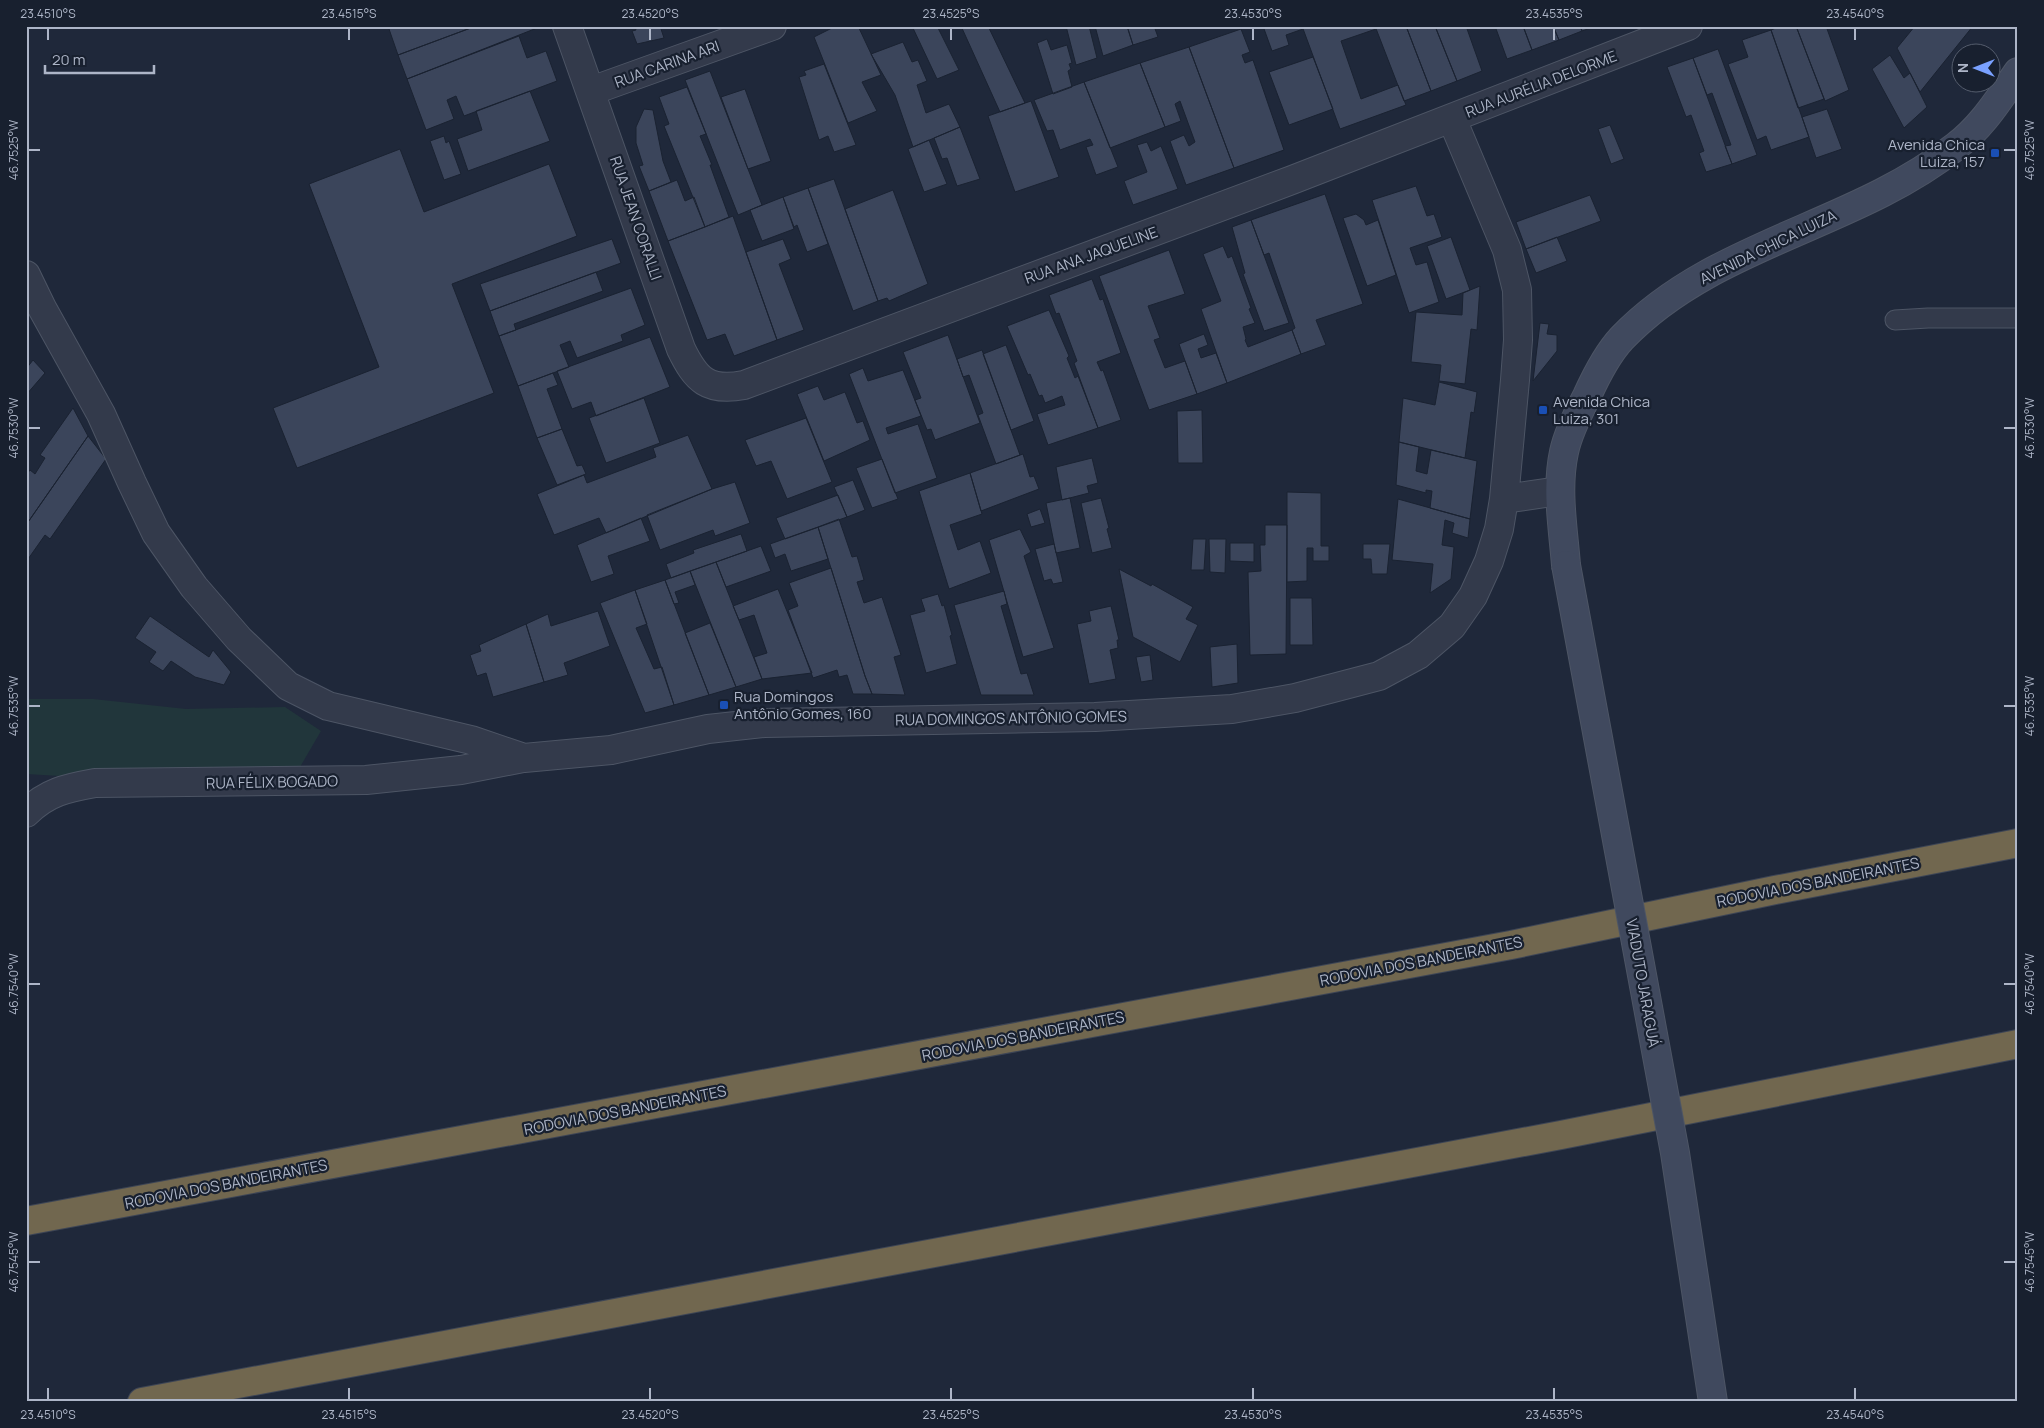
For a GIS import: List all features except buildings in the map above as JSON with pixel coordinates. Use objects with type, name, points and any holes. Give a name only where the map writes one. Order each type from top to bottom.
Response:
[{"type":"highway","name":"RODOVIA DOS BANDEIRANTES","points":[[26,1221],[1501,947],[1775,890],[2018,843]]},
{"type":"highway","points":[[142,1402],[1551,1137],[2018,1044]]},
{"type":"main road","name":"AVENIDA CHICA LUIZA","points":[[1566,565],[1559,492],[1564,451],[1578,414],[1598,372],[1621,339],[1646,316],[1684,288],[1733,260],[1890,189],[1922,170],[1956,147],[1987,118],[2018,72]]},
{"type":"main road","name":"VIADUTO JARAGUÁ","points":[[1566,565],[1675,1153],[1714,1402]]},
{"type":"street","name":"RUA JEAN CORALLI","points":[[567,26],[681,349],[694,372],[704,381],[714,386],[728,388]]},
{"type":"street","name":"RUA CARINA ARI","points":[[590,91],[772,26]]},
{"type":"street","name":"RUA AURÉLIA DELORME","points":[[1504,499],[1517,348],[1517,290],[1507,250],[1452,119],[1688,26]]},
{"type":"street","name":"RUA ANA JAQUELINE","points":[[728,388],[744,385],[1452,119]]},
{"type":"street","name":"RUA DOMINGOS ANTÔNIO GOMES","points":[[26,275],[42,308],[102,414],[156,533],[194,587],[239,639],[288,686],[328,706],[471,740],[524,758],[611,750],[708,729],[764,723],[1095,716],[1232,709],[1295,698],[1379,676],[1418,655],[1452,626],[1473,596],[1489,561],[1500,529],[1504,499]]},
{"type":"street","points":[[1504,499],[1559,492]]},
{"type":"street","name":"RUA FÉLIX BOGADO","points":[[26,812],[36,803],[62,789],[95,783],[366,780],[461,770],[524,758]]},
{"type":"lane","points":[[1895,320],[2018,318]]},
{"type":"green space","points":[[26,699],[93,699],[186,709],[285,707],[321,731],[300,767],[259,774],[129,780],[26,774]]},
{"type":"place","name":"Avenida Chica Luiza, 157","points":[[1995,153]]},
{"type":"place","name":"Avenida Chica Luiza, 301","points":[[1543,410]]},
{"type":"place","name":"Rua Domingos Antônio Gomes, 160","points":[[724,705]]}]
